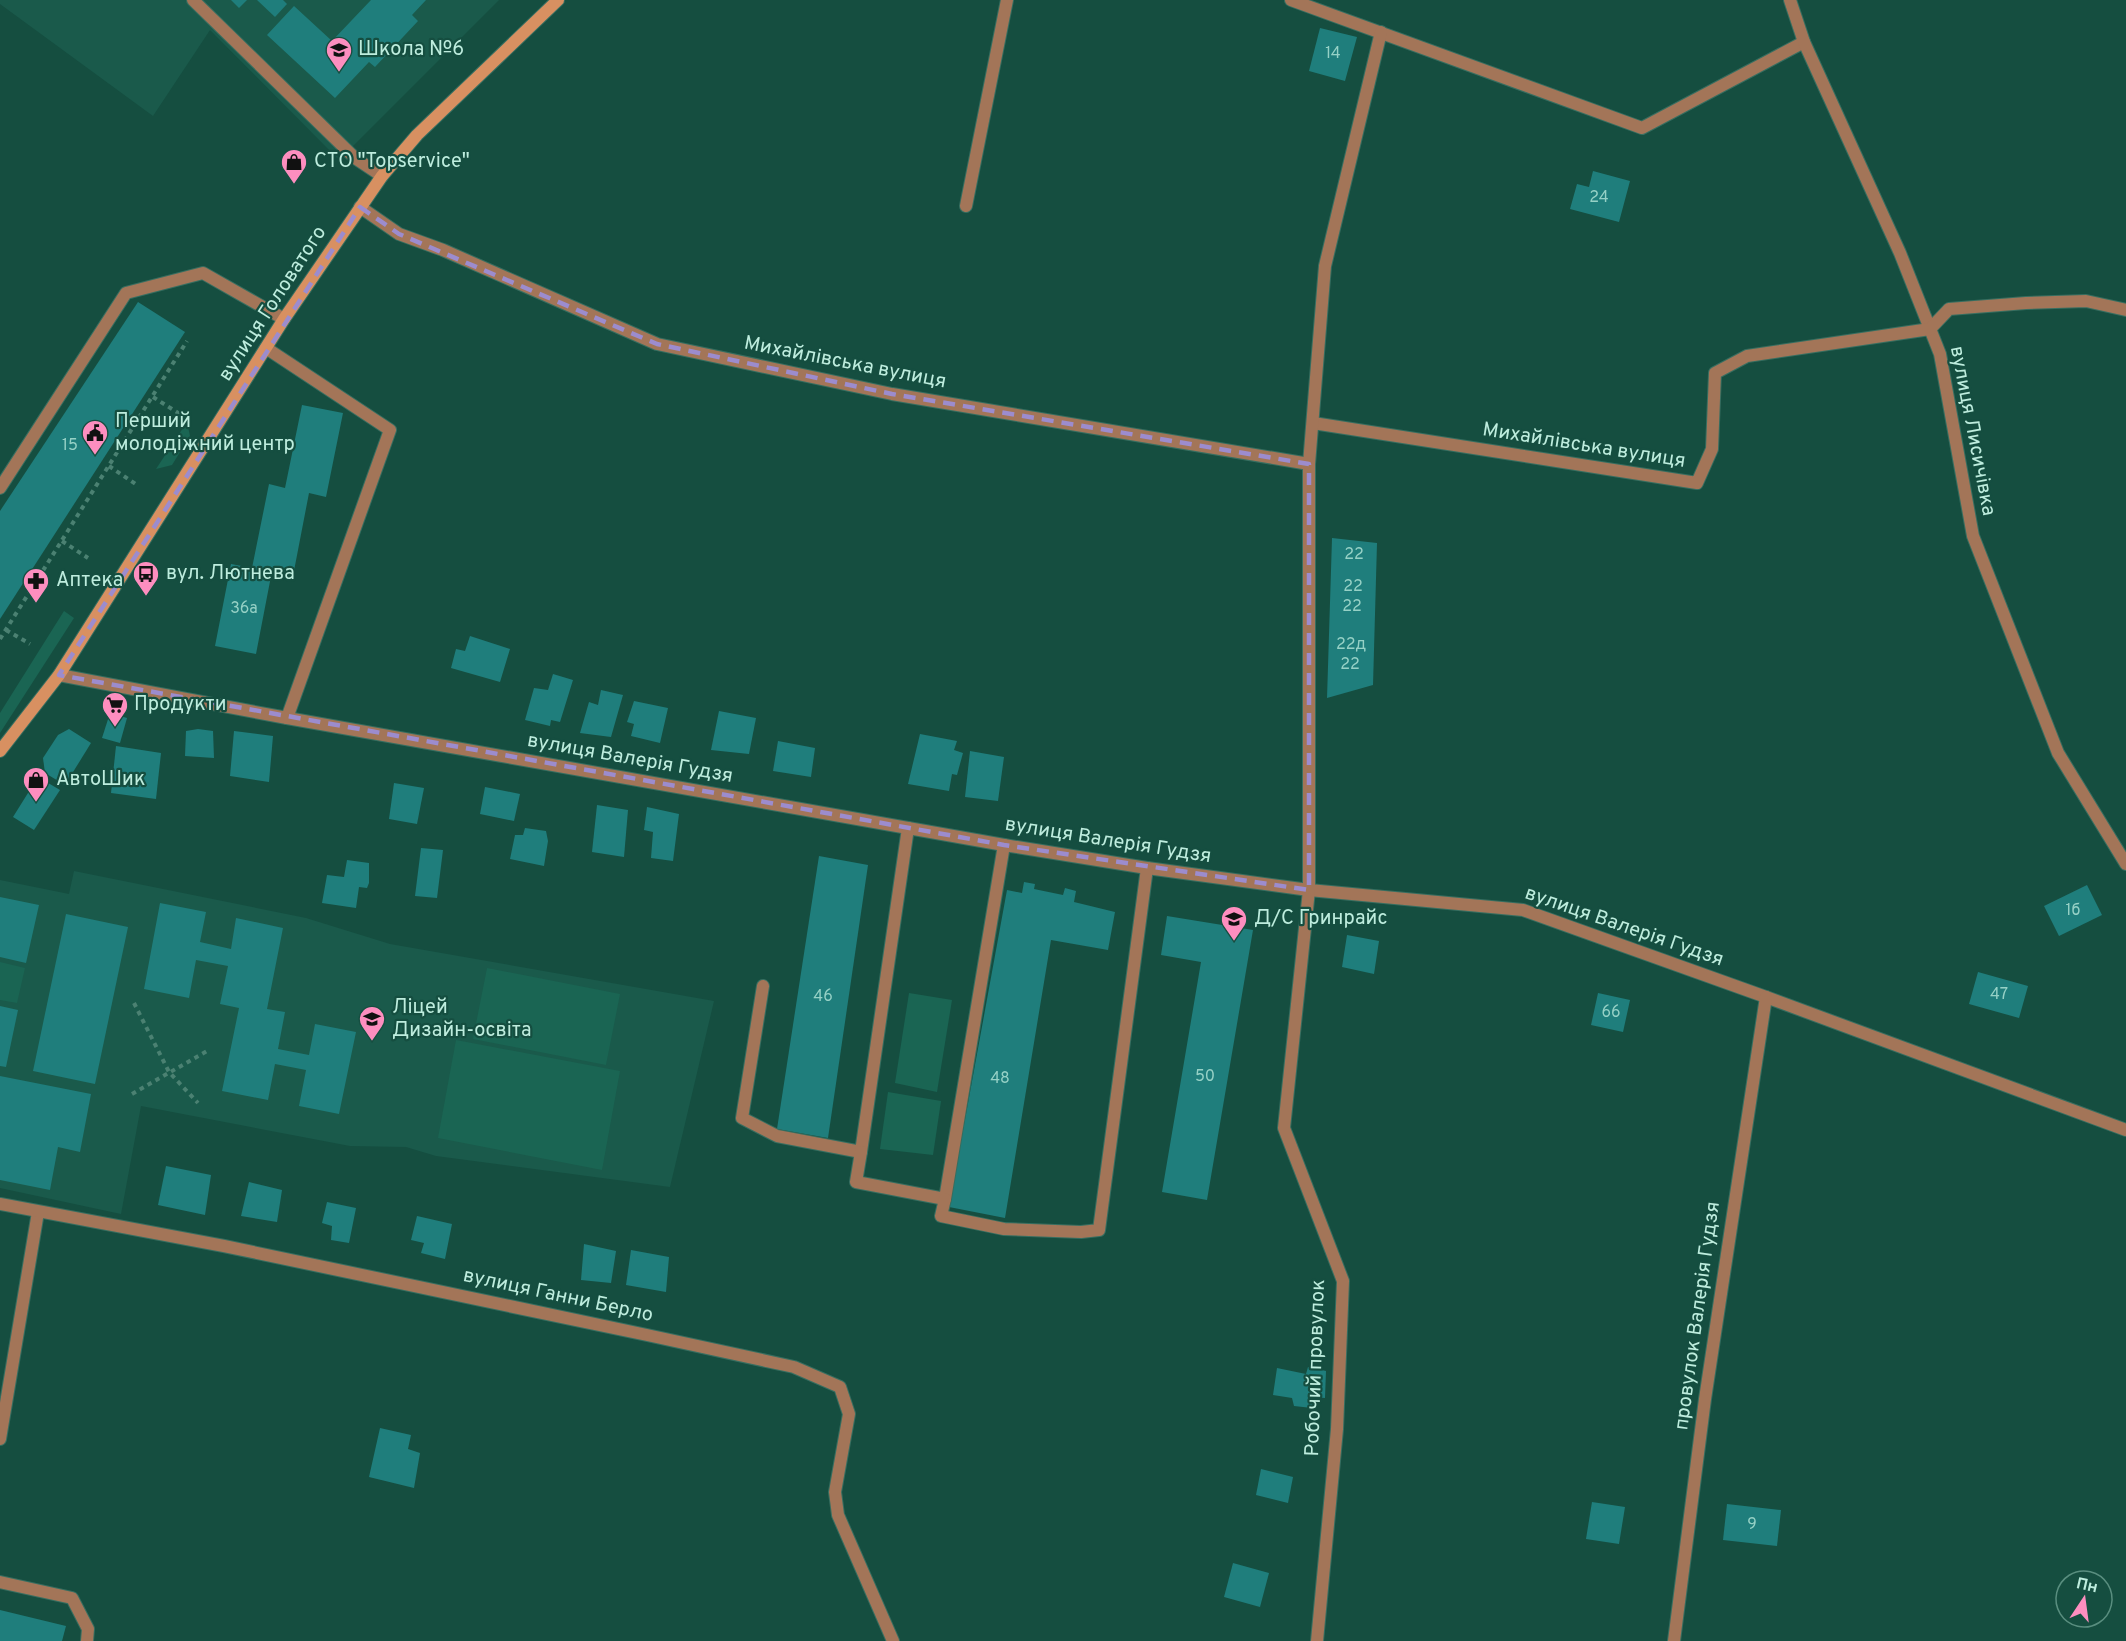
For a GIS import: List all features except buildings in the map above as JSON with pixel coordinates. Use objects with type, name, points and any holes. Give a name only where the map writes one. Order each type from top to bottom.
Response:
[{"type":"main road","name":"вулиця Головатого","points":[[0,751],[59,675],[284,319],[382,176],[417,135],[558,0]]},
{"type":"street","points":[[193,0],[355,158],[382,176]]},
{"type":"street","points":[[966,206],[1007,0]]},
{"type":"street","points":[[1292,0],[1642,128],[1804,42]]},
{"type":"street","name":"вулиця Лисичівка","points":[[1790,0],[1804,42],[1899,253],[1940,354],[1973,536],[2058,753],[2126,864]]},
{"type":"street","points":[[1309,464],[1325,266],[1381,32]]},
{"type":"street","name":"Михайлівська вулиця","points":[[360,207],[399,234],[443,250],[657,344],[892,394],[1309,464]]},
{"type":"street","points":[[0,488],[126,292],[203,273],[284,319]]},
{"type":"street","points":[[1930,329],[1949,309],[2086,301],[2126,310]]},
{"type":"street","name":"Михайлівська вулиця","points":[[1312,423],[1697,483],[1712,449],[1715,373],[1747,356],[1930,329]]},
{"type":"street","points":[[266,348],[390,430],[287,718]]},
{"type":"street","name":"Робочий провулок","points":[[1309,464],[1309,890],[1284,1128],[1343,1281],[1336,1429],[1317,1641]]},
{"type":"street","name":"вулиця Валерія Гудзя","points":[[59,675],[287,718],[1004,845],[1147,868],[1309,890],[1523,910],[2126,1130]]},
{"type":"street","points":[[908,828],[856,1182],[945,1198]]},
{"type":"street","points":[[1004,845],[941,1216],[1004,1229],[1082,1232],[1099,1230],[1147,868]]},
{"type":"street","points":[[763,986],[742,1118],[777,1136],[861,1152]]},
{"type":"street","name":"провулок Валерія Гудзя","points":[[1674,1641],[1705,1399],[1766,997]]},
{"type":"street","name":"вулиця Ганни Берло","points":[[0,1204],[224,1245],[794,1367],[840,1387],[849,1414],[835,1492],[838,1515],[893,1641]]},
{"type":"street","points":[[0,1439],[38,1212]]},
{"type":"street","points":[[0,1582],[72,1598],[88,1629],[87,1641]]},
{"type":"path","points":[[0,639],[188,341]]},
{"type":"path","points":[[153,397],[183,416]]},
{"type":"path","points":[[109,466],[137,485]]},
{"type":"path","points":[[62,541],[88,558]]},
{"type":"path","points":[[6,630],[30,644]]},
{"type":"path","points":[[134,1003],[169,1072],[198,1102]]},
{"type":"path","points":[[132,1094],[207,1051]]},
{"type":"highlighted area","points":[[360,207],[399,234],[657,344],[892,394],[1309,464],[1309,890],[1004,845],[59,675]]},
{"type":"shaded area","name":"Школа №6","points":[[0,0],[499,0],[339,160],[210,30],[153,116],[0,4]]},
{"type":"shaded area","points":[[187,422],[190,436],[172,465],[156,469]]},
{"type":"shaded area","points":[[64,611],[74,618],[0,733],[0,713]]},
{"type":"shaded area","name":"Ліцей Дизайн-освіта","points":[[74,871],[306,918],[390,944],[714,1001],[670,1187],[436,1156],[406,1147],[350,1146],[141,1106],[121,1214],[0,1188],[0,880],[69,894]]},
{"type":"shaded area","points":[[0,962],[25,968],[17,1003],[0,1000]]},
{"type":"shaded area","points":[[487,968],[620,994],[606,1065],[473,1039]]},
{"type":"shaded area","points":[[909,993],[952,1000],[937,1092],[895,1083]]},
{"type":"shaded area","points":[[456,1040],[620,1071],[602,1170],[438,1138]]},
{"type":"shaded area","points":[[888,1092],[941,1101],[933,1155],[880,1149]]},
{"type":"place","name":"Школа №6","points":[[339,73]]},
{"type":"place","name":"СТО \"Topservice\"","points":[[294,185]]},
{"type":"place","name":"Перший молодіжний центр","points":[[95,456]]},
{"type":"place","name":"вул. Лютнева","points":[[146,597]]},
{"type":"place","name":"Аптека","points":[[36,604]]},
{"type":"place","name":"Продукти","points":[[115,728]]},
{"type":"place","name":"АвтоШик","points":[[36,803]]},
{"type":"place","name":"Д/С Гринрайс","points":[[1234,942]]},
{"type":"place","name":"Ліцей Дизайн-освіта","points":[[372,1042]]}]
